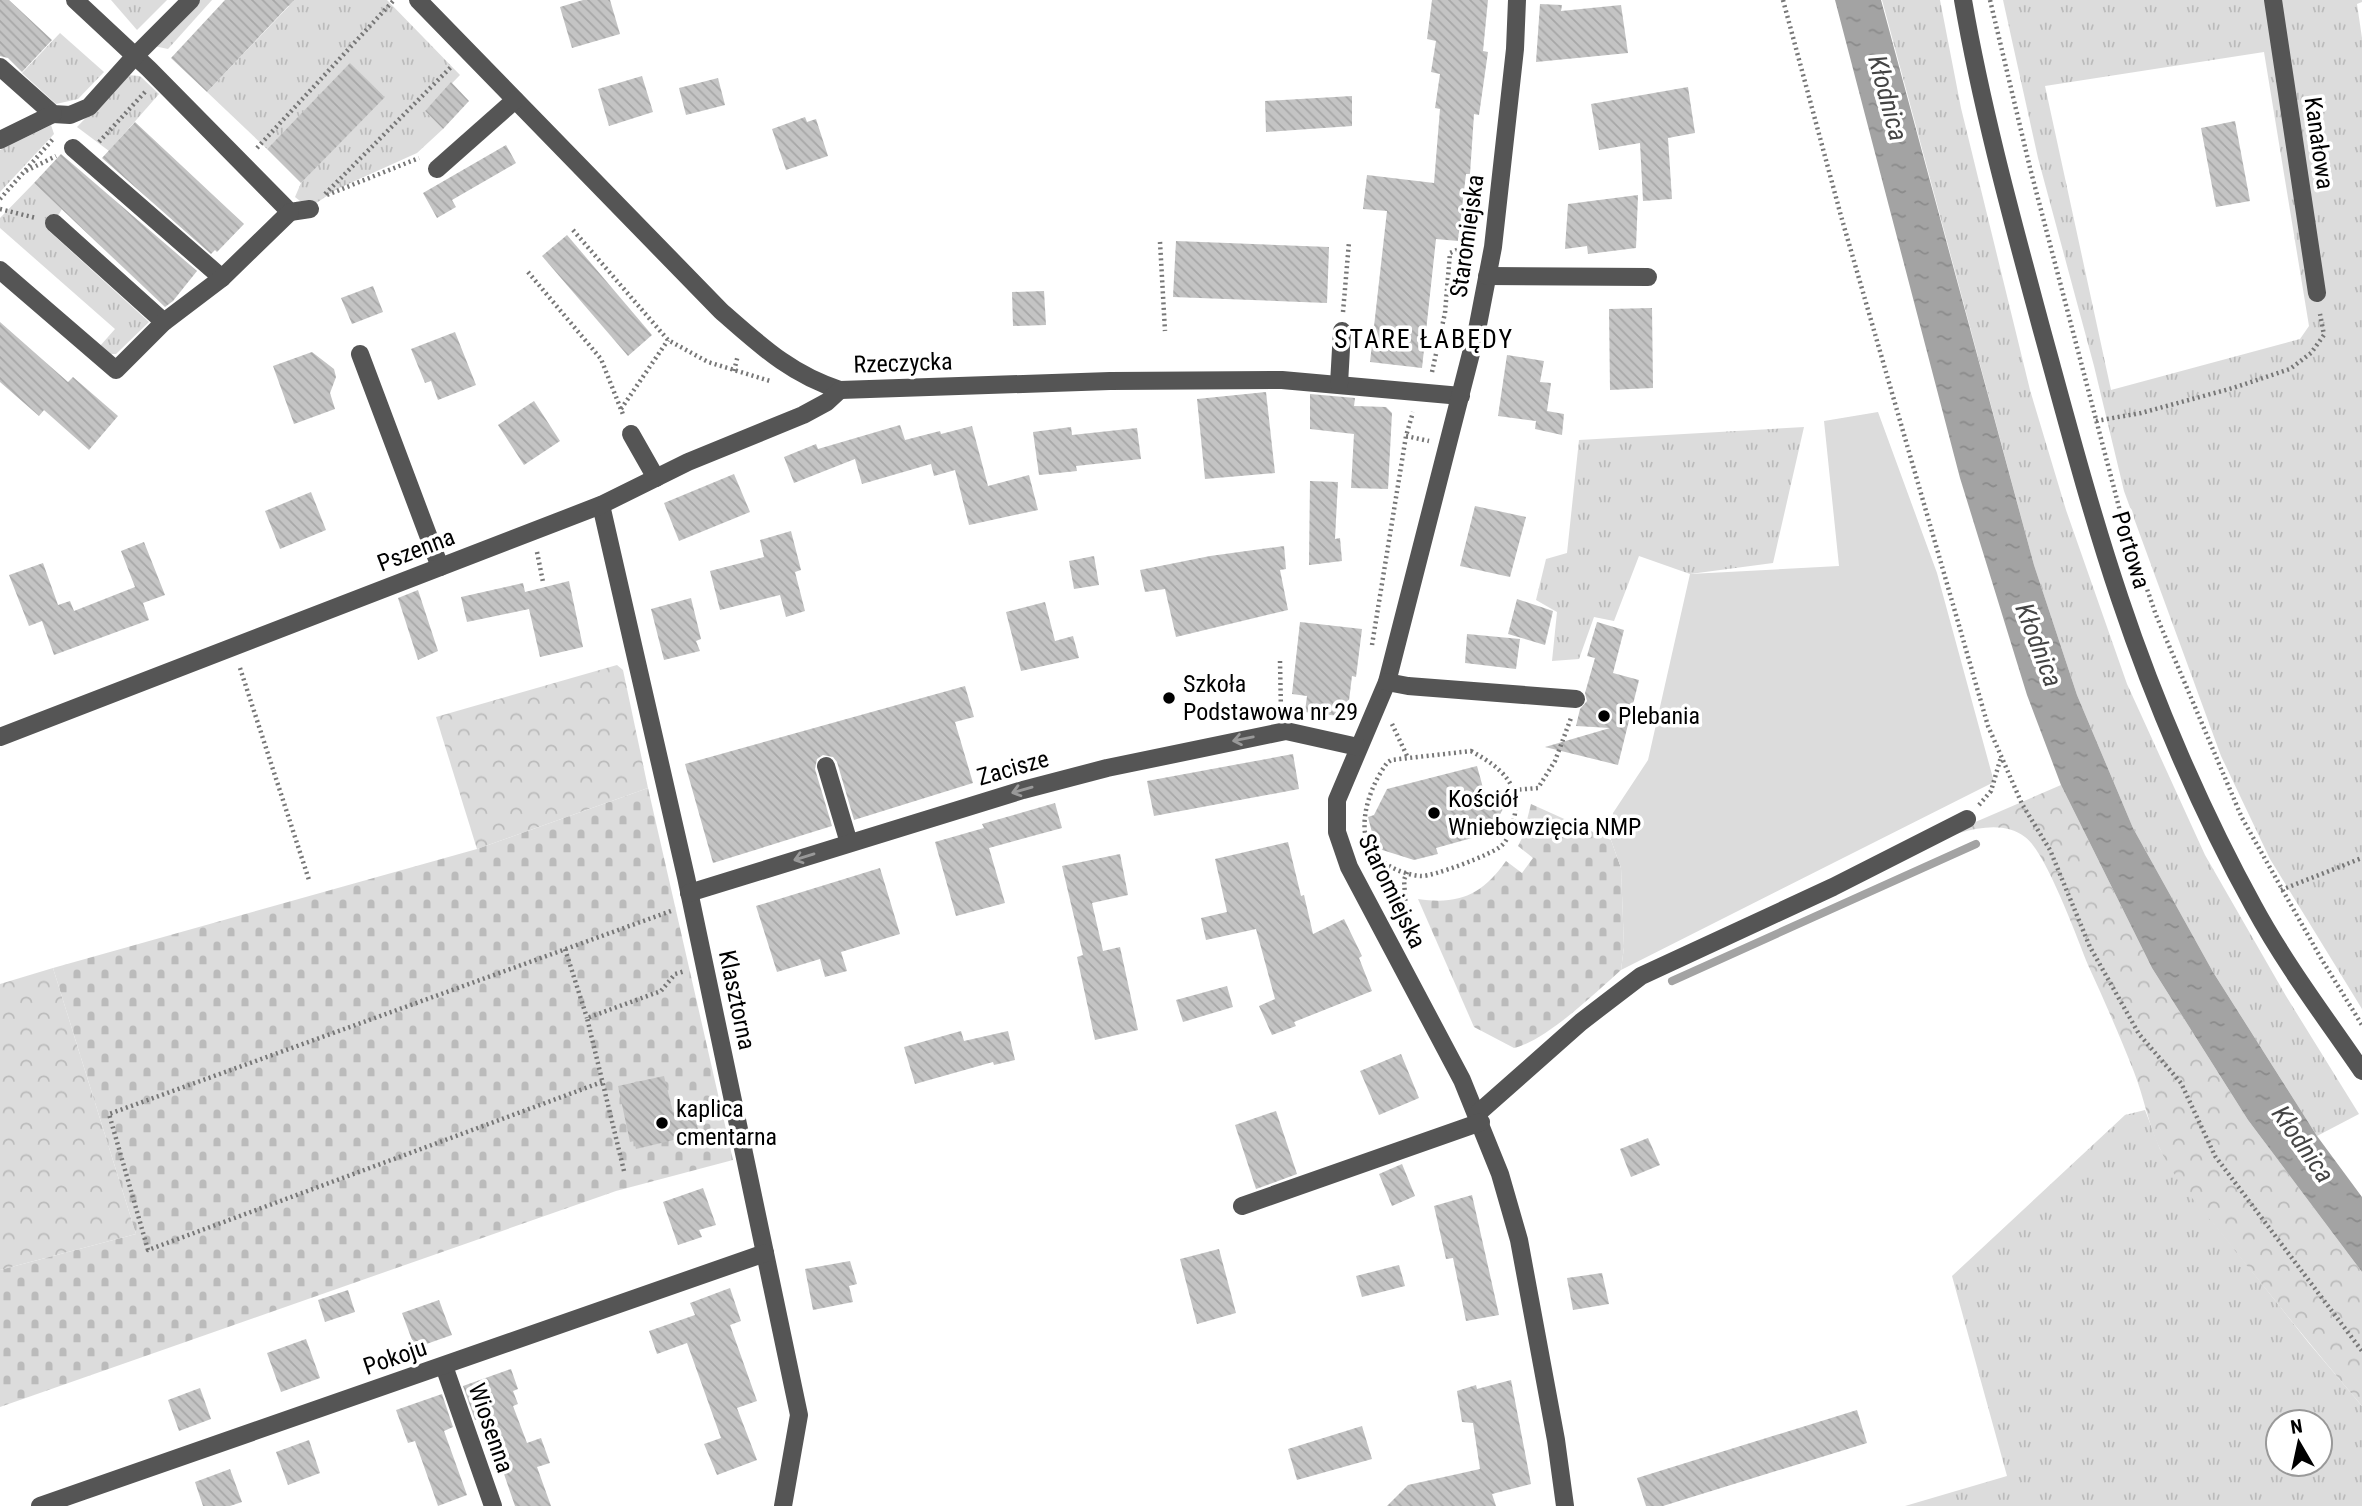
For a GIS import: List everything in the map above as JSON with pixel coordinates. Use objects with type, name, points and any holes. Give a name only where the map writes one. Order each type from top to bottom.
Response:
[{"type":"street","points":[[75,0],[244,162],[290,212]]},
{"type":"street","points":[[0,140],[53,114],[71,115],[89,107],[191,0]]},
{"type":"street","name":"Staromiejska","points":[[1517,0],[1515,49],[1493,247],[1461,396],[1387,682],[1337,800],[1336,820],[1340,845],[1358,887],[1430,1018],[1479,1118],[1500,1174],[1519,1240],[1556,1440],[1565,1506]]},
{"type":"street","name":"Portowa","points":[[1963,0],[2002,183],[2069,428],[2120,600],[2167,723],[2218,837],[2283,956],[2362,1072]]},
{"type":"street","name":"Kanałowa","points":[[2273,0],[2317,293]]},
{"type":"street","name":"Rzeczycka","points":[[428,3],[515,100],[737,325],[791,368],[813,381],[840,390],[1123,381],[1282,380],[1461,396]]},
{"type":"street","points":[[0,67],[53,114]]},
{"type":"street","points":[[430,162],[515,100]]},
{"type":"street","points":[[78,153],[222,278]]},
{"type":"street","points":[[0,270],[116,370],[164,323],[222,278],[290,212],[310,209]]},
{"type":"street","points":[[54,223],[164,323]]},
{"type":"street","points":[[1487,276],[1648,277]]},
{"type":"street","points":[[1339,384],[1342,331]]},
{"type":"street","points":[[360,354],[440,567]]},
{"type":"street","name":"Pszenna","points":[[0,737],[601,505],[656,478],[803,415],[827,402],[840,390]]},
{"type":"street","points":[[631,434],[656,478]]},
{"type":"street","name":"Klasztorna","points":[[601,505],[685,902],[705,966],[799,1415],[783,1506]]},
{"type":"street","points":[[1387,682],[1408,686],[1576,699]]},
{"type":"street","name":"Zacisze","points":[[685,902],[849,843],[1023,790],[1107,768],[1286,731],[1358,747]]},
{"type":"street","points":[[826,766],[849,843]]},
{"type":"street","points":[[1242,1206],[1479,1118],[1581,1022],[1641,976],[1833,887],[1967,819]]},
{"type":"street","name":"Pokoju","points":[[40,1506],[765,1253]]},
{"type":"street","name":"Wiosenna","points":[[443,1366],[492,1506]]},
{"type":"path","points":[[244,162],[394,0]]},
{"type":"path","points":[[1783,0],[1841,216],[1988,726],[2022,804],[2050,850],[2090,947],[2138,1034],[2181,1083],[2215,1156],[2362,1351]]},
{"type":"path","points":[[1990,0],[2030,168],[2120,511],[2156,615],[2242,818],[2281,890],[2362,1025]]},
{"type":"path","points":[[430,162],[323,197],[455,62]]},
{"type":"path","points":[[23,173],[78,153],[158,78]]},
{"type":"path","points":[[0,198],[55,138]]},
{"type":"path","points":[[0,209],[54,223]]},
{"type":"path","points":[[573,230],[668,340],[708,362],[780,384]]},
{"type":"path","points":[[1431,376],[1445,313],[1450,253],[1471,244],[1473,231]]},
{"type":"path","points":[[1160,242],[1165,331]]},
{"type":"path","points":[[1342,331],[1349,242]]},
{"type":"path","points":[[528,272],[601,359],[631,434]]},
{"type":"path","points":[[2096,421],[2141,414],[2290,369],[2311,353],[2323,335],[2317,293]]},
{"type":"path","points":[[621,409],[668,340]]},
{"type":"path","points":[[1371,651],[1406,436],[1415,405]]},
{"type":"path","points":[[1406,436],[1430,441]]},
{"type":"path","points":[[531,533],[543,582]]},
{"type":"path","points":[[234,647],[309,880]]},
{"type":"path","points":[[1280,661],[1279,703],[1282,716]]},
{"type":"path","points":[[1514,790],[1538,788],[1559,754],[1576,699]]},
{"type":"path","points":[[1383,729],[1389,719]]},
{"type":"path","points":[[1393,727],[1408,758]]},
{"type":"path","points":[[1471,751],[1502,771],[1514,790],[1516,802],[1513,823],[1506,841],[1494,853],[1423,876],[1384,863],[1377,857],[1369,835],[1366,806],[1384,767],[1391,761],[1471,751]]},
{"type":"path","points":[[1967,819],[1991,791],[2001,756]]},
{"type":"path","points":[[2281,890],[2362,858]]},
{"type":"path","points":[[1407,872],[1404,880],[1407,929]]},
{"type":"path","points":[[602,1082],[148,1250],[109,1114],[565,949],[685,902]]},
{"type":"path","points":[[565,949],[587,1018],[624,1171]]},
{"type":"path","points":[[587,1018],[661,991],[674,974],[705,966]]},
{"type":"green space","points":[[111,0],[167,0],[137,30]]},
{"type":"green space","points":[[198,0],[212,0],[168,49],[154,46]]},
{"type":"green space","points":[[283,0],[387,0],[460,75],[425,111],[443,129],[417,153],[337,189],[309,208],[295,197],[301,183],[384,96],[350,64],[267,149],[207,92],[289,6]]},
{"type":"green space","points":[[1882,0],[1940,0],[1961,108],[2030,390],[2066,510],[2127,684],[2205,855],[2286,996],[2359,1114],[2317,1136],[2213,972],[2133,828],[2077,695],[2034,565]]},
{"type":"green space","points":[[2003,0],[2362,0],[2357,4],[2362,38],[2362,1009],[2270,859],[2221,756],[2124,491],[2094,366],[2038,158]],"holes":[[[2264,52],[2309,326],[2300,339],[2111,390],[2045,86]]]},
{"type":"green space","points":[[60,33],[104,72],[78,99],[56,104],[22,73]]},
{"type":"green space","points":[[127,75],[140,76],[159,94],[109,151],[77,127]]},
{"type":"green space","points":[[51,125],[54,134],[0,192],[0,150]]},
{"type":"green space","points":[[34,183],[62,209],[49,231],[149,322],[116,354],[109,354],[100,346],[115,329],[0,228],[0,218]]},
{"type":"green space","points":[[1878,412],[1937,573],[1994,782],[1621,970],[1624,947],[1621,868],[1611,840],[1613,813],[1648,760],[1690,574],[1839,566],[1824,421]]},
{"type":"green space","points":[[1804,427],[1773,563],[1690,574],[1639,556],[1614,621],[1594,617],[1579,659],[1552,661],[1557,612],[1536,600],[1546,559],[1567,553],[1579,440]]},
{"type":"green space","points":[[617,665],[623,670],[648,788],[477,849],[436,717]]},
{"type":"green space","points":[[2061,785],[2152,968],[2248,1120],[2362,1272],[2362,1406],[2173,1172],[2155,1138],[2118,1032],[2060,897],[2033,846],[2025,837],[2014,831],[1990,827],[1929,842]]},
{"type":"green space","points":[[648,788],[733,1160],[616,1191],[0,1407],[0,1270],[136,1234],[53,968],[477,849]]},
{"type":"green space","points":[[1531,804],[1611,840],[1621,868],[1624,947],[1621,970],[1556,1026],[1514,1048],[1474,1027],[1418,899],[1446,900],[1468,895],[1488,882],[1506,861],[1522,873],[1533,858],[1518,846]]},
{"type":"green space","points":[[53,968],[136,1234],[0,1270],[0,984]]},
{"type":"green space","points":[[2145,1110],[2160,1149],[2189,1192],[2362,1406],[2362,1506],[1905,1506],[2007,1476],[1952,1276],[2125,1115]]},
{"type":"water","name":"Kłodnica","points":[[1835,0],[1881,0],[2034,565],[2077,695],[2133,828],[2213,972],[2317,1136],[2362,1197],[2362,1272],[2248,1120],[2152,968],[2061,785],[2027,695],[1960,478]]},
{"type":"building","points":[[0,0],[9,0],[52,40],[22,72],[8,58],[0,56]]},
{"type":"building","points":[[225,0],[294,0],[207,92],[171,58]]},
{"type":"building","points":[[583,0],[610,0],[620,34],[572,48],[560,7]]},
{"type":"building","points":[[1432,0],[1488,0],[1483,51],[1488,52],[1479,115],[1474,114],[1470,174],[1466,174],[1458,241],[1436,239],[1422,368],[1370,362],[1387,211],[1363,209],[1367,175],[1434,183],[1440,109],[1435,108],[1440,74],[1431,72],[1436,41],[1427,39]]},
{"type":"building","points":[[1540,4],[1562,5],[1561,11],[1621,5],[1628,53],[1536,62]]},
{"type":"building","points":[[350,63],[385,97],[301,183],[267,149]]},
{"type":"building","points":[[642,76],[653,112],[609,126],[598,89]]},
{"type":"building","points":[[718,78],[725,105],[686,115],[679,88]]},
{"type":"building","points":[[451,82],[469,101],[443,129],[425,111]]},
{"type":"building","points":[[1688,87],[1695,133],[1668,138],[1672,199],[1643,201],[1640,143],[1599,150],[1591,104]]},
{"type":"building","points":[[1352,96],[1352,126],[1266,132],[1265,101]]},
{"type":"building","points":[[805,117],[807,122],[816,119],[828,156],[786,170],[772,129]]},
{"type":"building","points":[[2235,121],[2250,201],[2216,207],[2201,128]]},
{"type":"building","points":[[135,122],[244,224],[217,252],[215,250],[211,254],[102,158]]},
{"type":"building","points":[[506,145],[516,163],[452,200],[456,207],[437,218],[423,193]]},
{"type":"building","points":[[61,154],[197,271],[165,307],[34,183]]},
{"type":"building","points":[[1638,195],[1636,248],[1588,254],[1587,246],[1565,249],[1568,204]]},
{"type":"building","points":[[567,235],[652,335],[628,356],[542,256]]},
{"type":"building","points":[[1176,241],[1329,247],[1327,303],[1173,297]]},
{"type":"building","points":[[373,286],[383,312],[352,324],[341,298]]},
{"type":"building","points":[[1044,291],[1046,325],[1013,326],[1012,292]]},
{"type":"building","points":[[1652,308],[1653,388],[1610,390],[1609,309]]},
{"type":"building","points":[[0,322],[68,382],[73,377],[118,416],[89,450],[44,410],[39,416],[0,382]]},
{"type":"building","points":[[455,332],[476,385],[438,400],[431,381],[425,383],[411,349]]},
{"type":"building","points":[[312,352],[334,369],[336,377],[330,393],[335,409],[294,424],[273,366]]},
{"type":"building","points":[[1507,355],[1544,361],[1540,382],[1551,383],[1547,411],[1564,414],[1562,435],[1535,429],[1536,421],[1498,416]]},
{"type":"building","points":[[1266,392],[1275,473],[1205,479],[1197,399]]},
{"type":"building","points":[[1310,394],[1355,398],[1354,406],[1386,407],[1392,413],[1388,489],[1351,488],[1354,434],[1310,429]]},
{"type":"building","points":[[534,401],[560,441],[524,465],[498,425]]},
{"type":"building","points":[[900,425],[905,440],[972,426],[988,486],[1029,475],[1038,510],[969,525],[955,470],[934,476],[931,464],[862,484],[855,459],[794,483],[784,457],[816,444],[818,449]]},
{"type":"building","points":[[1071,427],[1072,435],[1137,428],[1141,459],[1076,466],[1077,471],[1039,475],[1033,432]]},
{"type":"building","points":[[734,474],[750,512],[679,541],[664,503]]},
{"type":"building","points":[[1310,481],[1338,482],[1335,539],[1340,538],[1342,561],[1309,565]]},
{"type":"building","points":[[311,492],[326,530],[280,549],[265,511]]},
{"type":"building","points":[[1475,506],[1526,517],[1510,577],[1460,566]]},
{"type":"building","points":[[791,531],[801,570],[795,572],[805,611],[786,617],[780,595],[720,610],[710,571],[764,557],[760,540]]},
{"type":"building","points":[[144,542],[165,595],[143,603],[149,620],[54,655],[42,621],[29,626],[9,575],[43,563],[58,605],[70,601],[74,611],[135,587],[121,551]]},
{"type":"building","points":[[1284,546],[1286,569],[1280,570],[1288,610],[1176,637],[1165,589],[1145,592],[1140,570],[1210,556]]},
{"type":"building","points":[[1094,556],[1099,585],[1074,589],[1069,561]]},
{"type":"building","points":[[569,581],[583,647],[540,657],[529,609],[467,622],[461,597],[523,583],[525,592]]},
{"type":"building","points":[[418,590],[438,651],[418,660],[398,598]]},
{"type":"building","points":[[691,598],[701,639],[696,641],[700,651],[664,660],[651,609]]},
{"type":"building","points":[[1517,599],[1553,611],[1545,645],[1508,634]]},
{"type":"building","points":[[1045,602],[1055,641],[1073,636],[1079,658],[1021,671],[1006,612]]},
{"type":"building","points":[[1300,622],[1362,629],[1356,677],[1352,676],[1347,717],[1305,712],[1307,696],[1292,694]]},
{"type":"building","name":"Plebania","points":[[1597,622],[1624,630],[1613,673],[1639,680],[1618,765],[1545,747],[1610,728],[1576,726],[1580,709],[1587,701],[1585,693],[1595,658],[1587,656]]},
{"type":"building","points":[[1467,634],[1520,639],[1516,669],[1465,663]]},
{"type":"building","points":[[965,686],[974,717],[955,722],[973,783],[854,820],[837,762],[833,757],[823,755],[817,759],[815,769],[832,826],[713,863],[685,764]]},
{"type":"building","points":[[1293,754],[1299,789],[1154,816],[1147,781]]},
{"type":"building","name":"Kościół Wniebowzięcia NMP","points":[[1477,766],[1485,795],[1480,798],[1504,807],[1490,833],[1436,848],[1438,854],[1414,860],[1376,848],[1368,817],[1374,815],[1387,789]]},
{"type":"building","points":[[1055,803],[1062,828],[989,848],[1005,903],[956,916],[935,842],[984,828],[982,824]]},
{"type":"building","points":[[1288,842],[1313,934],[1344,919],[1362,956],[1359,958],[1372,991],[1294,1022],[1296,1026],[1272,1035],[1259,1006],[1275,999],[1256,929],[1206,940],[1201,918],[1227,912],[1215,859]]},
{"type":"building","points":[[1120,854],[1128,895],[1092,903],[1103,951],[1120,947],[1138,1030],[1095,1040],[1077,957],[1083,955],[1062,866]]},
{"type":"building","points":[[880,868],[900,934],[841,952],[847,971],[825,977],[820,959],[777,972],[756,906]]},
{"type":"building","points":[[1227,986],[1233,1007],[1183,1022],[1176,1000]]},
{"type":"building","points":[[961,1031],[964,1041],[1008,1031],[1015,1060],[994,1065],[993,1062],[915,1084],[904,1047]]},
{"type":"building","points":[[1401,1054],[1419,1098],[1379,1115],[1360,1071]]},
{"type":"building","name":"kaplica cmentarna","points":[[664,1076],[673,1112],[693,1107],[699,1134],[636,1149],[634,1141],[630,1142],[618,1086]]},
{"type":"building","points":[[1276,1111],[1297,1174],[1256,1189],[1235,1125]]},
{"type":"building","points":[[1648,1138],[1660,1165],[1631,1177],[1620,1149]]},
{"type":"building","points":[[1402,1164],[1415,1196],[1392,1206],[1379,1174]]},
{"type":"building","points":[[703,1188],[716,1225],[699,1230],[702,1237],[678,1245],[663,1202]]},
{"type":"building","points":[[1472,1195],[1499,1315],[1466,1321],[1453,1258],[1446,1259],[1434,1206]]},
{"type":"building","points":[[1219,1249],[1236,1313],[1197,1324],[1180,1259]]},
{"type":"building","points":[[850,1261],[857,1284],[849,1286],[853,1302],[813,1310],[805,1269]]},
{"type":"building","points":[[1399,1265],[1405,1286],[1362,1297],[1356,1276]]},
{"type":"building","points":[[1602,1273],[1609,1304],[1573,1310],[1567,1278]]},
{"type":"building","points":[[730,1288],[741,1321],[730,1325],[757,1401],[737,1408],[757,1460],[717,1475],[704,1444],[721,1438],[687,1343],[657,1354],[649,1331],[695,1315],[690,1303]]},
{"type":"building","points":[[348,1290],[355,1312],[325,1322],[318,1300]]},
{"type":"building","points":[[439,1300],[452,1335],[415,1348],[402,1313]]},
{"type":"building","points":[[306,1339],[320,1378],[281,1392],[267,1353]]},
{"type":"building","points":[[511,1369],[518,1389],[513,1391],[518,1404],[513,1406],[527,1443],[541,1438],[550,1463],[537,1467],[551,1506],[515,1506],[484,1416],[475,1420],[463,1386]]},
{"type":"building","points":[[1511,1380],[1531,1484],[1492,1494],[1496,1506],[1387,1506],[1408,1485],[1480,1469],[1473,1423],[1462,1422],[1457,1391]]},
{"type":"building","points":[[200,1388],[211,1419],[179,1431],[168,1400]]},
{"type":"building","points":[[442,1394],[453,1427],[444,1431],[467,1495],[438,1506],[415,1441],[408,1443],[396,1410]]},
{"type":"building","points":[[1857,1410],[1867,1443],[1663,1506],[1646,1506],[1637,1478]]},
{"type":"building","points":[[1362,1426],[1372,1459],[1297,1480],[1288,1449]]},
{"type":"building","points":[[309,1440],[320,1473],[288,1485],[276,1452]]},
{"type":"building","points":[[230,1469],[242,1502],[230,1506],[203,1506],[195,1482]]},
{"type":"waterway","points":[[1672,981],[1976,844]]},
{"type":"place","name":"Szkoła Podstawowa nr 29","points":[[1169,698]]},
{"type":"place","name":"Plebania","points":[[1604,716]]},
{"type":"place","name":"Kościół Wniebowzięcia NMP","points":[[1434,813]]},
{"type":"place","name":"kaplica cmentarna","points":[[662,1123]]},
{"type":"district","name":"STARE ŁABĘDY","points":[[1424,339]]}]
